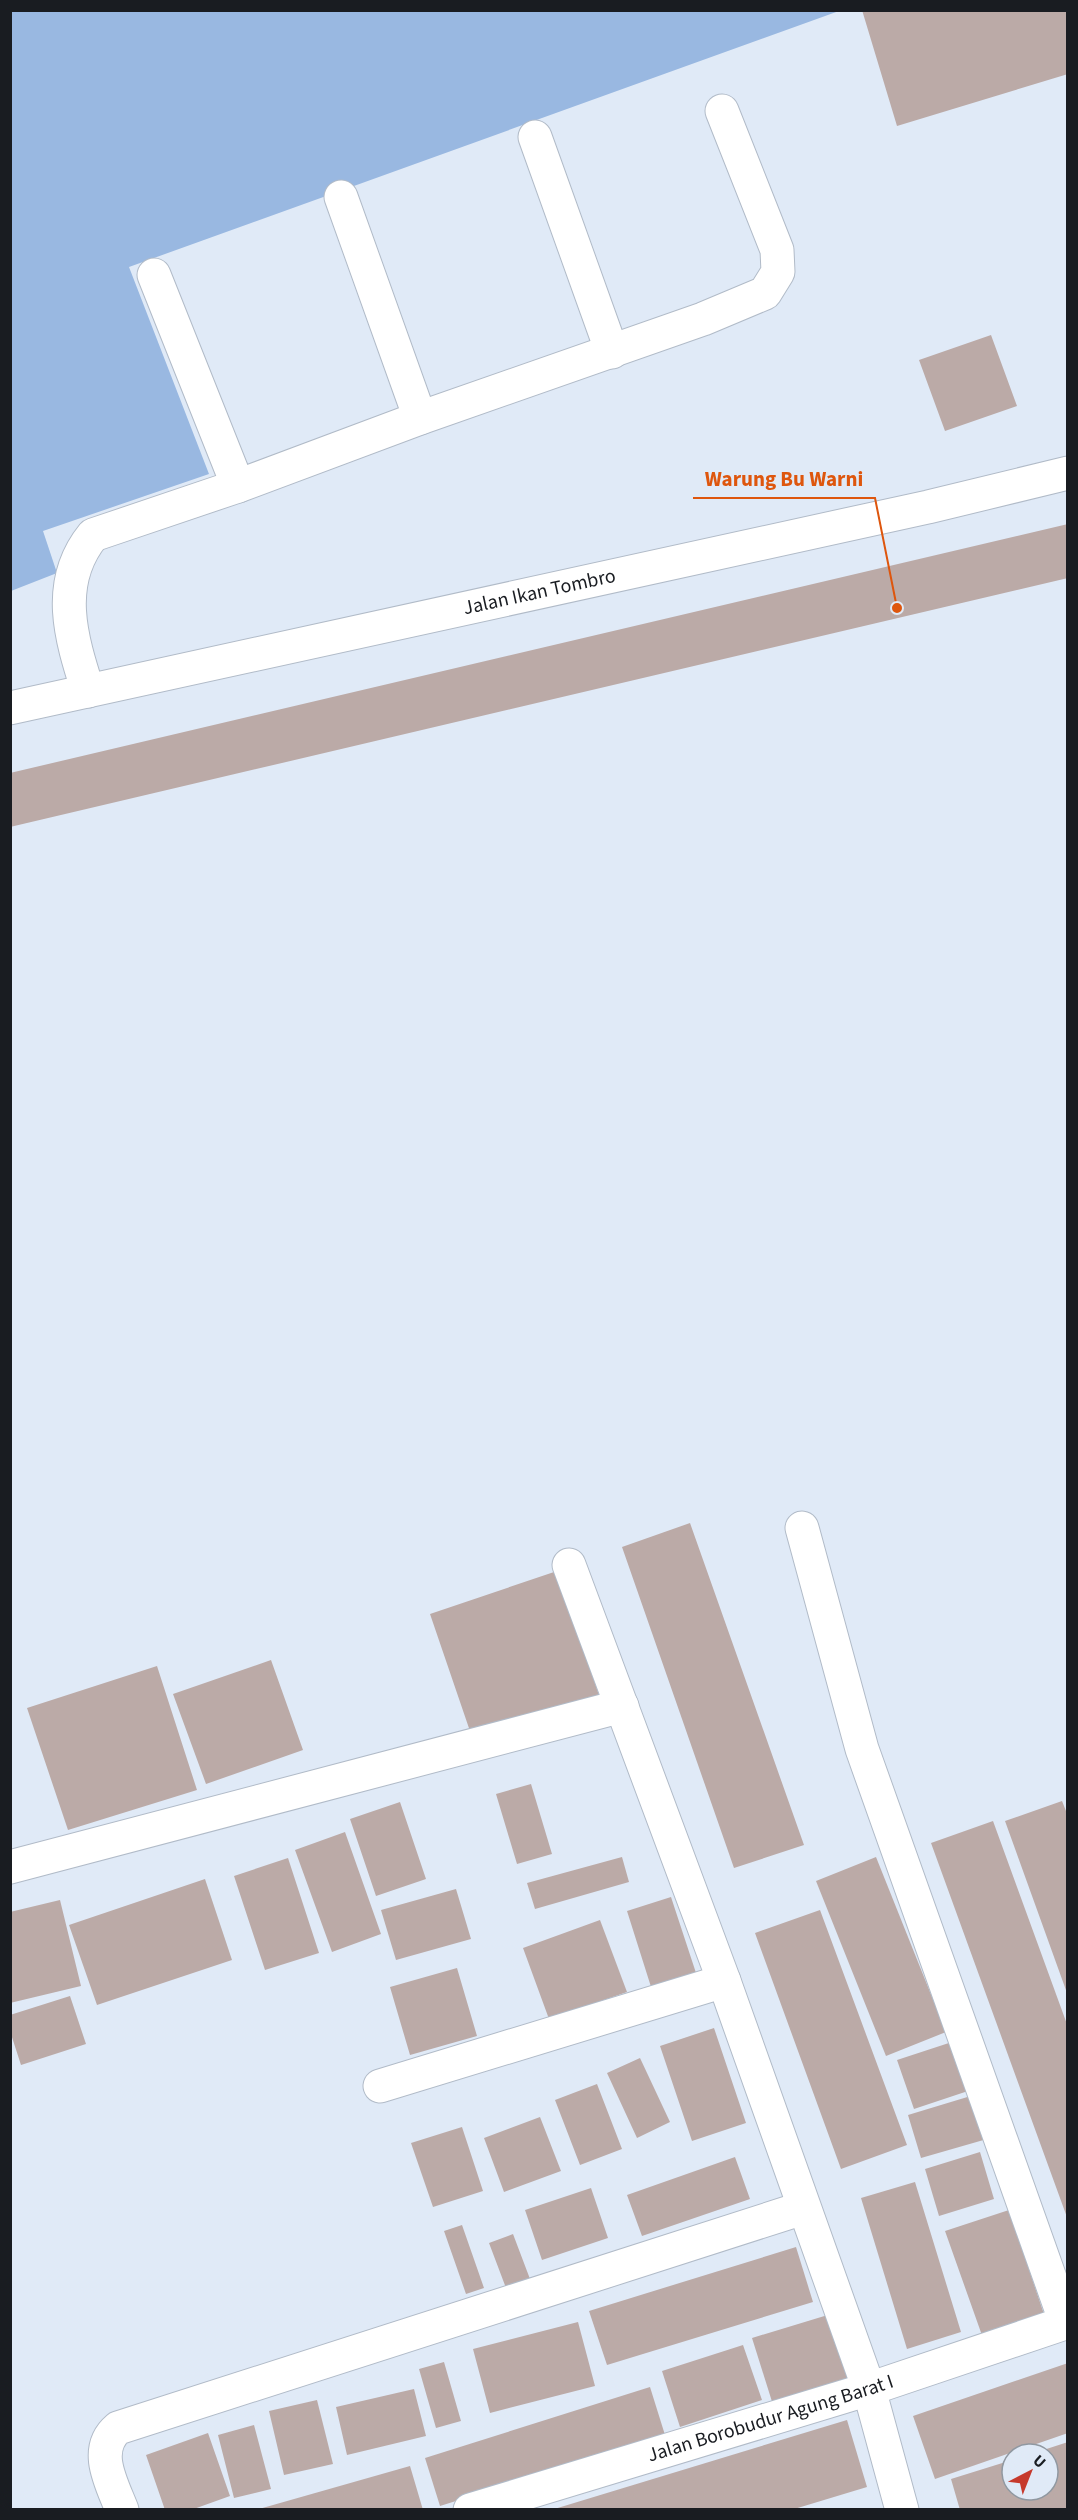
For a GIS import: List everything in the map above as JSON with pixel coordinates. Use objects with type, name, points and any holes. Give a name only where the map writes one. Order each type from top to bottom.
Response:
[{"type":"street","points":[[88,691],[68,619],[70,590],[85,544],[93,535],[238,486],[420,418],[704,319],[765,293],[778,272],[777,250],[722,111]]},
{"type":"street","points":[[535,137],[612,352]]},
{"type":"street","points":[[340,197],[420,418]]},
{"type":"street","points":[[154,275],[238,486]]},
{"type":"street","name":"Jalan Ikan Tombro","points":[[10,708],[928,507],[1068,473]]},
{"type":"street","points":[[802,1528],[862,1749],[1067,2322]]},
{"type":"street","points":[[569,1565],[724,1981],[869,2389],[902,2510]]},
{"type":"street","points":[[10,1867],[622,1706]]},
{"type":"street","points":[[380,2086],[724,1981]]},
{"type":"street","points":[[122,2510],[105,2459],[106,2444],[118,2428],[803,2208]]},
{"type":"street","name":"Jalan Borobudur Agung Barat I","points":[[470,2510],[869,2389],[1067,2322]]},
{"type":"shaded area","points":[[11,11],[839,11],[129,267],[209,474],[43,531],[57,573],[11,591]]},
{"type":"building","points":[[862,10],[1068,10],[1068,74],[897,126]]},
{"type":"building","points":[[991,335],[1017,406],[945,431],[919,360]]},
{"type":"building","points":[[1068,524],[1068,578],[10,827],[10,773]]},
{"type":"building","points":[[690,1523],[804,1845],[734,1868],[622,1547]]},
{"type":"building","points":[[557,1571],[599,1695],[472,1737],[430,1614]]},
{"type":"building","points":[[271,1660],[303,1750],[206,1784],[173,1694]]},
{"type":"building","points":[[157,1666],[197,1790],[68,1830],[27,1708]]},
{"type":"building","points":[[531,1784],[552,1854],[517,1864],[496,1794]]},
{"type":"building","points":[[1062,1801],[1068,1816],[1067,1993],[1005,1821]]},
{"type":"building","points":[[400,1802],[426,1879],[376,1896],[350,1819]]},
{"type":"building","points":[[993,1821],[1068,2027],[1068,2220],[931,1843]]},
{"type":"building","points":[[345,1832],[381,1934],[332,1952],[295,1850]]},
{"type":"building","points":[[622,1857],[629,1882],[535,1909],[527,1883]]},
{"type":"building","points":[[876,1857],[946,2032],[886,2056],[816,1881]]},
{"type":"building","points":[[288,1858],[319,1953],[265,1970],[234,1876]]},
{"type":"building","points":[[205,1879],[232,1960],[97,2005],[69,1925]]},
{"type":"building","points":[[456,1889],[471,1939],[396,1960],[381,1910]]},
{"type":"building","points":[[671,1897],[697,1976],[652,1990],[627,1911]]},
{"type":"building","points":[[60,1900],[81,1986],[10,2003],[10,1912]]},
{"type":"building","points":[[820,1910],[907,2145],[841,2169],[755,1933]]},
{"type":"building","points":[[600,1920],[627,1992],[549,2019],[523,1948]]},
{"type":"building","points":[[457,1968],[477,2036],[410,2055],[390,1987]]},
{"type":"building","points":[[70,1996],[86,2044],[21,2065],[10,2031],[10,2015]]},
{"type":"building","points":[[714,2028],[746,2123],[692,2141],[660,2046]]},
{"type":"building","points":[[955,2041],[971,2090],[914,2109],[897,2060]]},
{"type":"building","points":[[640,2058],[670,2122],[637,2138],[607,2073]]},
{"type":"building","points":[[597,2084],[622,2149],[580,2165],[555,2100]]},
{"type":"building","points":[[974,2095],[987,2139],[921,2158],[908,2115]]},
{"type":"building","points":[[540,2117],[561,2171],[504,2192],[484,2138]]},
{"type":"building","points":[[462,2127],[483,2191],[433,2207],[411,2143]]},
{"type":"building","points":[[980,2152],[994,2199],[939,2216],[925,2169]]},
{"type":"building","points":[[735,2157],[750,2199],[642,2236],[627,2195]]},
{"type":"building","points":[[915,2182],[961,2332],[907,2349],[861,2198]]},
{"type":"building","points":[[591,2188],[608,2238],[542,2260],[525,2210]]},
{"type":"building","points":[[1009,2210],[1046,2320],[984,2341],[945,2231]]},
{"type":"building","points":[[462,2225],[484,2288],[466,2294],[444,2231]]},
{"type":"building","points":[[513,2234],[530,2279],[506,2288],[489,2243]]},
{"type":"building","points":[[796,2247],[813,2302],[607,2365],[589,2311]]},
{"type":"building","points":[[831,2314],[852,2384],[774,2408],[752,2338]]},
{"type":"building","points":[[578,2322],[595,2386],[490,2413],[473,2349]]},
{"type":"building","points":[[743,2345],[762,2400],[680,2427],[662,2371]]},
{"type":"building","points":[[444,2362],[461,2421],[436,2428],[419,2369]]},
{"type":"building","points":[[1068,2363],[1068,2433],[1042,2442],[1000,2442],[1000,2457],[935,2479],[913,2416]]},
{"type":"building","points":[[650,2387],[665,2435],[440,2506],[425,2458]]},
{"type":"building","points":[[414,2389],[426,2436],[347,2455],[336,2407]]},
{"type":"building","points":[[317,2400],[333,2464],[284,2475],[269,2411]]},
{"type":"building","points":[[847,2420],[867,2487],[791,2510],[551,2510]]},
{"type":"building","points":[[254,2425],[271,2489],[234,2498],[218,2435]]},
{"type":"building","points":[[208,2433],[230,2496],[191,2510],[165,2510],[146,2455]]},
{"type":"building","points":[[1068,2442],[1068,2510],[960,2510],[951,2479],[1000,2464],[1000,2502],[1060,2502],[1060,2445]]},
{"type":"building","points":[[410,2466],[423,2510],[259,2510],[259,2509]]},
{"type":"place","name":"Warung Bu Warni","points":[[897,608]]}]
